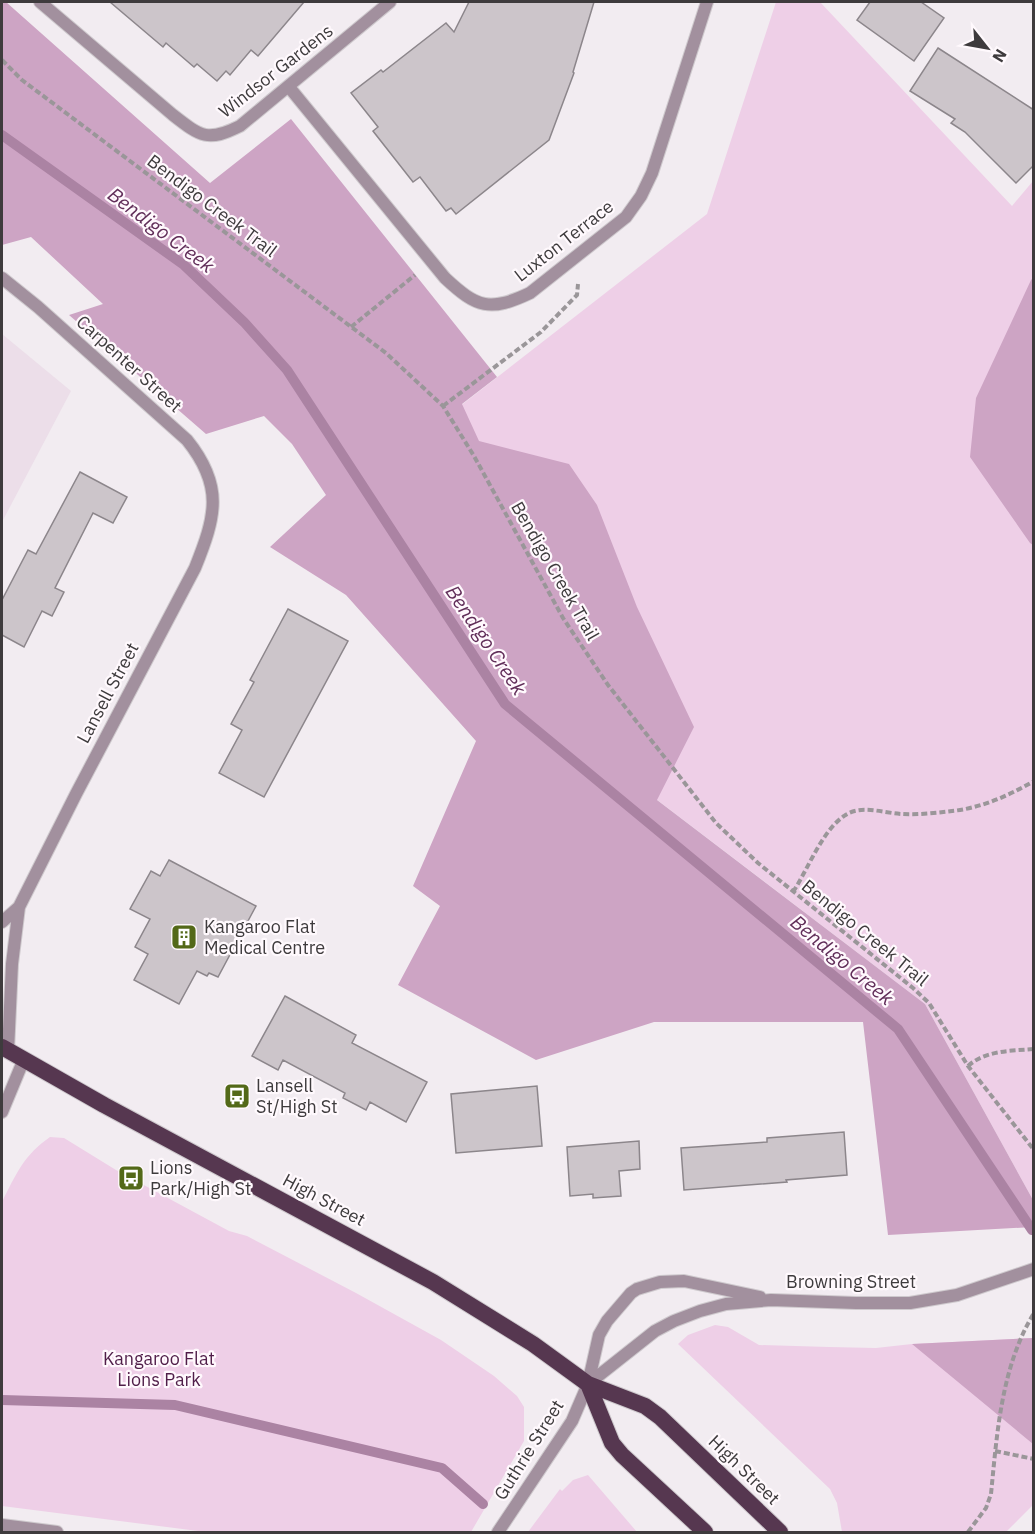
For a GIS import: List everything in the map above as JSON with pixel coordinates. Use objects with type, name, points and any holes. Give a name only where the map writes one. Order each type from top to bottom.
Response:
[{"type":"highway","name":"High Street","points":[[5,1049],[104,1105],[434,1282],[533,1344],[588,1384],[645,1406],[660,1416],[780,1533]]},
{"type":"highway","points":[[588,1384],[612,1443],[705,1533]]},
{"type":"street","name":"Windsor Gardens","points":[[40,2],[190,129],[207,136],[222,135],[240,126],[390,2]]},
{"type":"street","name":"Luxton Terrace","points":[[290,87],[432,262],[461,293],[479,303],[495,306],[530,293],[626,217],[641,196],[652,173],[707,2]]},
{"type":"street","name":"Carpenter Street","points":[[2,278],[38,307],[187,440],[205,464],[213,492]]},
{"type":"street","name":"Lansell Street","points":[[5,1049],[19,907],[195,568],[206,541],[213,492]]},
{"type":"street","name":"Lansell Street","points":[[2,922],[19,907]]},
{"type":"street","points":[[2,1112],[24,1059]]},
{"type":"street","name":"Browning Street","points":[[588,1384],[599,1335],[620,1305],[637,1289],[660,1282],[684,1281],[771,1299],[910,1303],[957,1295],[1034,1269]]},
{"type":"street","name":"Browning Street","points":[[588,1384],[655,1331],[674,1321],[726,1304],[771,1299]]},
{"type":"street","name":"Guthrie Street","points":[[498,1533],[562,1438],[588,1384]]},
{"type":"street","points":[[2,1525],[57,1533]]},
{"type":"path","name":"Bendigo Creek Trail","points":[[2,60],[22,80],[386,353],[443,406],[474,456],[563,618],[608,685],[717,823],[758,863],[929,1003],[968,1066],[1034,1150]]},
{"type":"path","points":[[443,406],[541,332],[577,295],[581,254]]},
{"type":"path","points":[[351,327],[418,273]]},
{"type":"path","points":[[793,892],[829,831],[844,815],[860,809],[904,814],[954,811],[996,800],[1034,781]]},
{"type":"path","points":[[968,1066],[981,1057],[991,1054],[1034,1049]]},
{"type":"path","points":[[968,1533],[986,1508],[991,1494],[1002,1404],[1019,1344],[1034,1313]]},
{"type":"path","points":[[995,1451],[1034,1459]]},
{"type":"shaded area","points":[[2,2],[6,2],[210,183],[291,119],[497,377],[462,404],[479,441],[569,464],[597,505],[637,607],[694,727],[657,800],[925,1004],[1033,1200],[1033,1227],[888,1235],[863,1022],[654,1022],[536,1060],[398,985],[440,906],[413,886],[476,741],[346,595],[270,547],[326,495],[292,444],[264,416],[206,434],[69,315],[103,304],[31,237],[2,245]]},
{"type":"shaded area","points":[[1033,278],[1033,545],[970,457],[976,398]]},
{"type":"shaded area","points":[[2,334],[71,391],[2,522]]},
{"type":"shaded area","points":[[1033,1338],[1033,1444],[912,1344]]},
{"type":"green space","points":[[776,2],[820,2],[1012,206],[1033,181],[1033,1200],[925,1004],[518,694],[383,466],[707,214]]},
{"type":"green space","name":"Kangaroo Flat Lions Park","points":[[50,1137],[64,1138],[116,1170],[229,1231],[247,1236],[441,1340],[494,1376],[517,1396],[524,1407],[524,1441],[471,1532],[206,1532],[2,1506],[2,1202],[27,1158]]},
{"type":"green space","points":[[715,1325],[728,1327],[759,1345],[876,1348],[1033,1338],[1033,1505],[1006,1532],[842,1532],[837,1503],[830,1489],[678,1344],[688,1335]]},
{"type":"green space","points":[[588,1475],[637,1532],[528,1532],[560,1489],[562,1491],[573,1480]]},
{"type":"building","points":[[110,2],[304,2],[258,56],[251,50],[230,75],[226,71],[217,81],[197,64],[194,67],[166,43],[163,47]]},
{"type":"building","points":[[469,2],[594,2],[574,73],[549,140],[456,214],[451,208],[446,211],[420,177],[413,182],[373,131],[378,127],[351,93],[381,70],[383,72],[446,23],[454,32]]},
{"type":"building","points":[[870,2],[921,2],[944,18],[914,61],[857,20]]},
{"type":"building","points":[[938,48],[1034,110],[1034,165],[1016,183],[965,132],[951,123],[955,119],[910,91]]},
{"type":"building","points":[[80,472],[127,497],[113,523],[93,513],[55,588],[64,592],[52,616],[42,611],[24,647],[2,635],[2,600],[28,550],[36,554]]},
{"type":"building","points":[[288,609],[348,641],[264,797],[219,773],[242,730],[231,724],[254,682],[250,680]]},
{"type":"building","name":"Kangaroo Flat Medical Centre","points":[[169,860],[256,906],[218,977],[209,973],[207,976],[197,971],[179,1004],[134,980],[148,954],[135,947],[150,919],[130,909],[151,871],[160,876]]},
{"type":"building","points":[[285,996],[356,1035],[352,1043],[427,1082],[406,1122],[370,1102],[366,1110],[343,1098],[345,1093],[283,1060],[278,1070],[252,1056]]},
{"type":"building","points":[[537,1086],[542,1146],[456,1153],[451,1094]]},
{"type":"building","points":[[844,1132],[847,1175],[684,1190],[681,1148],[767,1142],[767,1138]]},
{"type":"building","points":[[639,1141],[640,1169],[619,1171],[621,1196],[593,1198],[593,1194],[570,1196],[567,1147]]},
{"type":"waterway","name":"Bendigo Creek","points":[[2,135],[184,265],[244,322],[287,370],[505,704],[898,1029],[1032,1230]]},
{"type":"waterway","points":[[2,1400],[175,1405],[442,1468],[483,1504]]},
{"type":"place","name":"Kangaroo Flat Medical Centre","points":[[184,937]]},
{"type":"place","name":"Lansell St/High St","points":[[237,1096]]},
{"type":"place","name":"Lions Park/High St","points":[[131,1178]]}]
